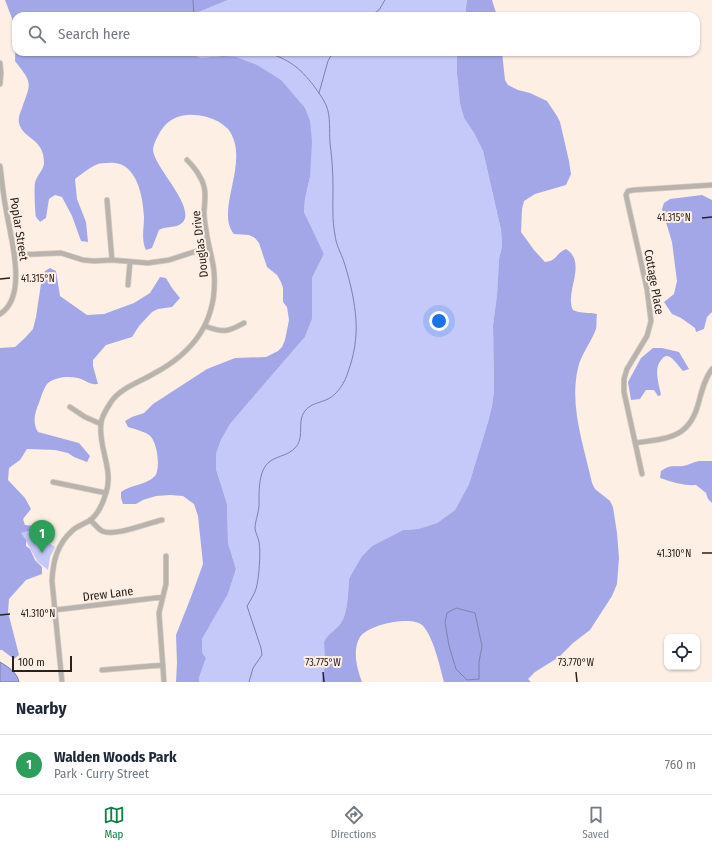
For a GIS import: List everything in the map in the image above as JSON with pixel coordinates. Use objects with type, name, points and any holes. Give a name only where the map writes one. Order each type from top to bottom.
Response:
[{"type":"street","points":[[0,64],[0,84]]},
{"type":"street","name":"Douglas Drive","points":[[101,424],[114,397],[132,385],[166,368],[180,357],[201,334],[212,307],[215,282],[204,214],[206,198],[203,182],[200,176],[187,160]]},
{"type":"street","name":"Poplar Street","points":[[0,166],[6,210],[15,255],[15,286],[11,304],[0,314]]},
{"type":"street","name":"Cottage Place","points":[[642,474],[624,392],[624,379],[627,369],[647,336],[651,321],[647,289],[635,233],[627,205],[626,192],[634,190],[712,185]]},
{"type":"street","points":[[107,200],[112,260]]},
{"type":"street","points":[[15,255],[61,253],[83,260],[112,260],[148,263],[169,260],[209,247]]},
{"type":"street","points":[[128,284],[130,262]]},
{"type":"street","points":[[205,326],[215,330],[232,330],[244,323]]},
{"type":"street","points":[[635,443],[671,437],[681,432],[689,424],[697,411],[702,390],[712,369]]},
{"type":"street","points":[[62,682],[52,581],[53,566],[56,554],[61,544],[72,531],[94,517],[102,504],[108,486],[101,424],[85,418],[70,407]]},
{"type":"street","points":[[54,482],[106,493]]},
{"type":"street","points":[[90,520],[98,528],[108,532],[116,532],[162,520]]},
{"type":"street","points":[[164,682],[159,612],[166,579],[166,556]]},
{"type":"street","name":"Drew Lane","points":[[55,610],[163,597]]},
{"type":"street","points":[[102,670],[163,664]]},
{"type":"shaded area","points":[[5,0],[228,0],[199,12],[12,12],[12,18]]},
{"type":"shaded area","points":[[228,0],[467,0],[466,12],[199,12]]},
{"type":"shaded area","points":[[467,0],[492,0],[496,12],[466,12]]},
{"type":"shaded area","points":[[15,56],[236,57],[257,65],[281,80],[305,108],[310,121],[312,141],[310,177],[305,199],[304,212],[324,254],[312,278],[312,319],[305,337],[230,424],[221,440],[216,454],[216,469],[227,504],[228,543],[236,569],[228,594],[202,639],[202,652],[206,658],[199,677],[199,682],[176,682],[176,635],[203,564],[198,516],[194,504],[183,496],[156,496],[136,504],[123,504],[121,492],[125,489],[147,482],[155,476],[158,467],[156,448],[152,438],[144,432],[128,427],[125,421],[144,413],[153,404],[207,369],[235,358],[266,357],[278,351],[282,347],[285,340],[289,320],[287,307],[283,302],[283,288],[277,275],[267,267],[259,243],[255,238],[249,235],[234,234],[229,224],[228,212],[236,155],[234,141],[228,129],[221,123],[200,115],[180,116],[169,121],[164,126],[156,140],[153,149],[155,157],[181,200],[185,210],[185,219],[179,225],[159,230],[152,248],[146,250],[144,246],[144,217],[140,189],[131,173],[118,163],[98,164],[75,179],[77,199],[86,222],[88,242],[81,241],[72,216],[62,197],[55,195],[49,199],[46,218],[40,222],[36,218],[35,185],[36,180],[44,166],[43,155],[41,148],[21,129],[19,123],[19,116],[29,83],[25,74],[15,61]]},
{"type":"shaded area","points":[[196,56],[222,56],[201,58]]},
{"type":"shaded area","points":[[222,56],[457,56],[460,104],[464,118],[483,151],[501,230],[502,246],[499,259],[497,295],[493,325],[494,390],[492,406],[469,484],[455,510],[437,523],[418,529],[403,530],[372,546],[362,556],[349,579],[345,613],[341,623],[324,642],[325,667],[321,682],[199,682],[198,677],[206,658],[202,652],[202,639],[228,594],[236,569],[228,543],[227,504],[216,469],[216,454],[221,440],[230,424],[305,337],[312,319],[312,278],[324,254],[304,212],[305,199],[310,177]]},
{"type":"shaded area","points":[[457,56],[502,56],[505,80],[508,85],[547,101],[560,122],[571,174],[566,185],[535,194],[524,201],[522,209],[521,232],[545,262],[554,259],[566,249],[572,255],[576,270],[571,295],[573,310],[597,314],[596,329],[581,358],[578,368],[575,397],[576,411],[592,483],[595,489],[610,501],[613,507],[619,558],[617,584],[612,596],[590,630],[573,643],[559,657],[535,672],[528,679],[531,682],[444,682],[436,652],[426,630],[422,625],[416,622],[399,621],[380,625],[364,633],[360,637],[356,648],[356,660],[362,682],[321,682],[325,667],[324,642],[341,623],[347,602],[349,579],[362,556],[372,546],[403,530],[418,529],[437,523],[455,510],[469,484],[492,406],[494,390],[493,325],[497,295],[499,259],[502,246],[501,230],[483,151],[464,118],[460,104]],"holes":[[[456,608],[475,613],[482,646],[479,662],[479,679],[467,680],[456,669],[449,646],[445,622]]]},
{"type":"shaded area","points":[[702,195],[712,200],[712,312],[707,317],[704,329],[696,332],[695,328],[681,318],[672,314],[664,302],[674,294],[677,281],[672,242],[662,209],[664,203],[670,199]]},
{"type":"shaded area","points":[[50,268],[56,271],[60,296],[87,315],[104,314],[134,303],[150,293],[160,277],[166,278],[180,298],[172,307],[158,309],[152,312],[139,326],[132,337],[106,345],[93,360],[93,366],[98,384],[70,377],[55,379],[48,383],[44,390],[36,410],[35,425],[38,432],[79,443],[90,456],[87,462],[68,453],[55,450],[27,449],[20,460],[9,468],[8,480],[25,498],[31,509],[23,519],[25,525],[43,527],[54,541],[34,531],[26,531],[21,533],[26,540],[26,546],[30,549],[35,560],[42,567],[42,574],[26,580],[9,599],[8,612],[19,655],[14,659],[0,650],[0,348],[15,347],[33,329],[42,277],[45,271]]},
{"type":"shaded area","points":[[653,348],[662,348],[679,352],[689,369],[683,371],[672,358],[668,356],[663,358],[659,363],[657,371],[661,395],[658,396],[654,390],[646,390],[640,399],[631,400],[628,382],[641,358]]},
{"type":"shaded area","points":[[699,461],[712,461],[712,503],[708,499],[706,493],[696,485],[682,484],[660,478],[661,471],[667,467],[683,466]]},
{"type":"shaded area","points":[[28,530],[55,547],[50,557],[48,570],[38,562],[21,533]]},
{"type":"shaded area","points":[[456,608],[475,613],[482,646],[479,662],[479,679],[467,680],[456,669],[449,646],[445,622],[447,613]]},
{"type":"shaded area","points":[[0,662],[14,673],[19,682],[0,682]]},
{"type":"waterway","points":[[193,0],[194,12]]},
{"type":"waterway","points":[[376,12],[385,0]]},
{"type":"waterway","points":[[249,682],[253,668],[262,655],[247,606],[256,589],[259,572],[260,546],[255,529],[259,508],[259,487],[262,473],[268,463],[290,452],[298,445],[300,440],[302,415],[307,408],[332,397],[341,387],[347,376],[352,360],[356,334],[352,292],[344,262],[336,242],[334,229],[333,171],[328,109],[314,86],[304,74],[288,61],[277,56]]},
{"type":"waterway","points":[[319,93],[331,56]]},
{"type":"place","name":"Walden Woods Park","points":[[42,553]]}]
